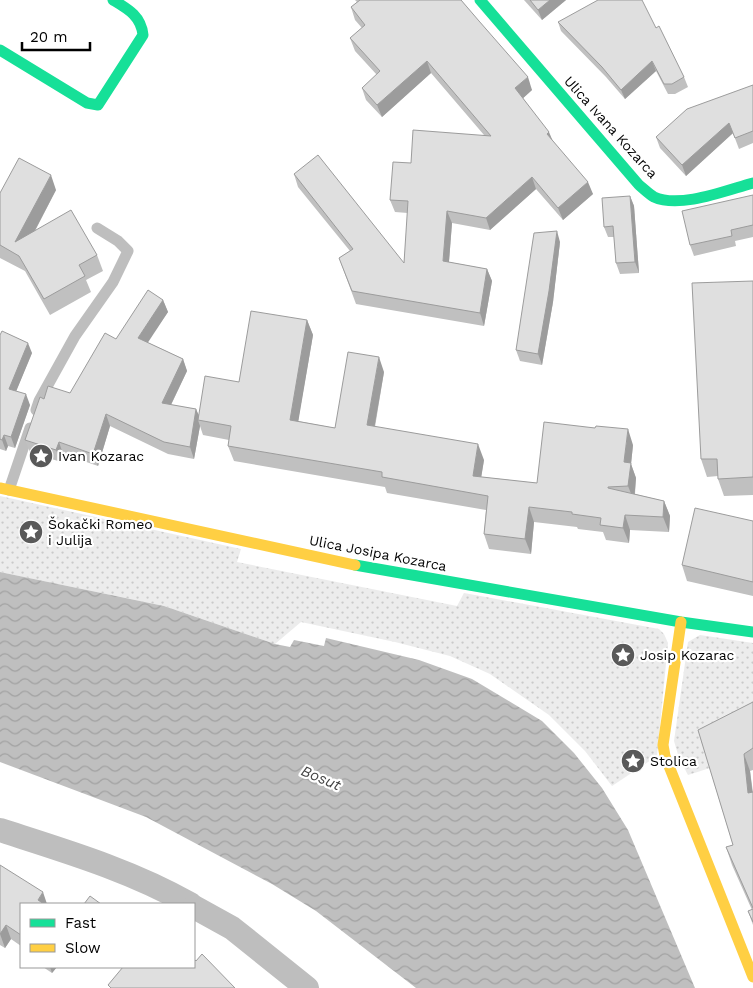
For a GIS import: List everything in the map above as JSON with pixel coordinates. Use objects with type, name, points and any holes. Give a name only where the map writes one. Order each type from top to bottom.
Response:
[{"type":"street","points":[[0,50],[87,103],[98,106],[143,35],[143,26],[137,16],[112,0]]},
{"type":"street","name":"Ulica Ivana Kozarca","points":[[480,0],[639,185],[656,197],[670,200],[694,198],[753,183]]},
{"type":"street","name":"Ulica Josipa Kozarca","points":[[5,489],[351,565],[681,622],[753,632]]},
{"type":"street","points":[[681,622],[663,745],[665,756],[753,977]]},
{"type":"street","points":[[0,830],[95,861],[165,890],[188,903]]},
{"type":"street","points":[[195,907],[232,928],[307,988]]},
{"type":"lane","points":[[5,489],[39,401],[75,336],[113,282],[128,251],[118,240],[97,228]]},
{"type":"shaded area","points":[[0,496],[241,549],[237,562],[457,606],[464,593],[659,629],[664,634],[668,643],[657,756],[612,786],[585,751],[549,715],[490,674],[450,656],[301,622],[275,644],[164,606],[0,572]]},
{"type":"shaded area","points":[[700,635],[753,643],[753,722],[710,768],[688,775],[679,758],[674,741],[688,642]]},
{"type":"water","name":"Bosut","points":[[0,572],[164,606],[275,644],[290,647],[294,640],[324,646],[326,638],[419,660],[472,679],[542,721],[574,753],[602,788],[628,830],[695,988],[416,988],[316,911],[272,884],[146,817],[0,762]]},
{"type":"building","points":[[360,0],[461,0],[528,77],[515,88],[549,132],[547,134],[588,182],[558,208],[532,177],[486,218],[447,211],[443,261],[487,269],[480,313],[352,291],[339,258],[353,249],[294,174],[318,155],[404,263],[408,201],[390,200],[393,162],[411,163],[413,130],[491,136],[427,61],[377,105],[362,88],[380,71],[350,38],[365,25],[351,7]]},
{"type":"building","points":[[530,0],[550,0],[538,10]]},
{"type":"building","points":[[598,0],[642,0],[656,28],[659,26],[684,77],[672,84],[664,84],[652,61],[621,90],[602,67],[558,22]]},
{"type":"building","points":[[753,85],[753,131],[735,138],[729,123],[682,165],[656,137],[687,109]]},
{"type":"building","points":[[19,158],[51,175],[15,242],[71,210],[97,255],[79,265],[85,276],[44,299],[19,256],[0,245],[0,193]]},
{"type":"building","points":[[753,195],[753,225],[731,230],[732,236],[690,245],[682,211]]},
{"type":"building","points":[[630,196],[635,262],[616,263],[613,226],[604,227],[602,198]]},
{"type":"building","points":[[557,231],[538,354],[516,350],[534,233]]},
{"type":"building","points":[[753,281],[753,477],[718,479],[717,459],[701,459],[692,283]]},
{"type":"building","points":[[148,290],[163,300],[138,338],[183,359],[162,403],[196,409],[190,447],[164,442],[106,414],[93,454],[59,442],[56,450],[25,440],[40,397],[44,399],[48,386],[70,393],[105,333],[116,339]]},
{"type":"building","points":[[251,311],[307,320],[290,420],[335,428],[348,352],[379,357],[367,425],[478,444],[473,476],[537,483],[544,422],[595,428],[596,426],[628,429],[624,462],[631,463],[628,486],[608,488],[664,501],[663,517],[625,515],[623,528],[600,525],[601,518],[572,514],[572,512],[529,507],[525,539],[484,534],[488,496],[382,477],[382,472],[228,446],[231,426],[198,420],[205,376],[239,382]]},
{"type":"building","points":[[2,331],[28,343],[9,389],[26,394],[11,437],[4,435],[2,440],[0,439],[0,335]]},
{"type":"building","points":[[695,508],[753,521],[753,582],[682,565]]},
{"type":"building","points":[[753,702],[753,748],[744,754],[748,793],[753,792],[753,908],[726,847],[733,845],[698,730]]},
{"type":"building","points":[[0,865],[43,892],[38,900],[42,903],[20,903],[20,934],[6,925],[0,934]]},
{"type":"building","points":[[90,896],[100,903],[85,903]]},
{"type":"building","points":[[753,909],[753,922],[748,911]]},
{"type":"building","points":[[202,954],[235,988],[111,988],[108,985],[122,968],[195,968],[196,961]]},
{"type":"traffic: fast","points":[[0,50],[87,103],[98,105],[143,35],[137,18],[129,10],[113,0]]},
{"type":"traffic: fast","points":[[480,0],[639,185],[652,196],[665,200],[690,200],[753,183]]},
{"type":"traffic: fast","points":[[355,565],[681,622],[753,632]]},
{"type":"traffic: slow","points":[[0,488],[355,565]]},
{"type":"traffic: slow","points":[[681,622],[663,745],[665,756],[753,977]]},
{"type":"place","name":"Ivan Kozarac","points":[[41,456]]},
{"type":"place","name":"Šokački Romeo i Julija","points":[[31,532]]},
{"type":"place","name":"Josip Kozarac","points":[[623,655]]},
{"type":"place","name":"Stolica","points":[[633,761]]}]
